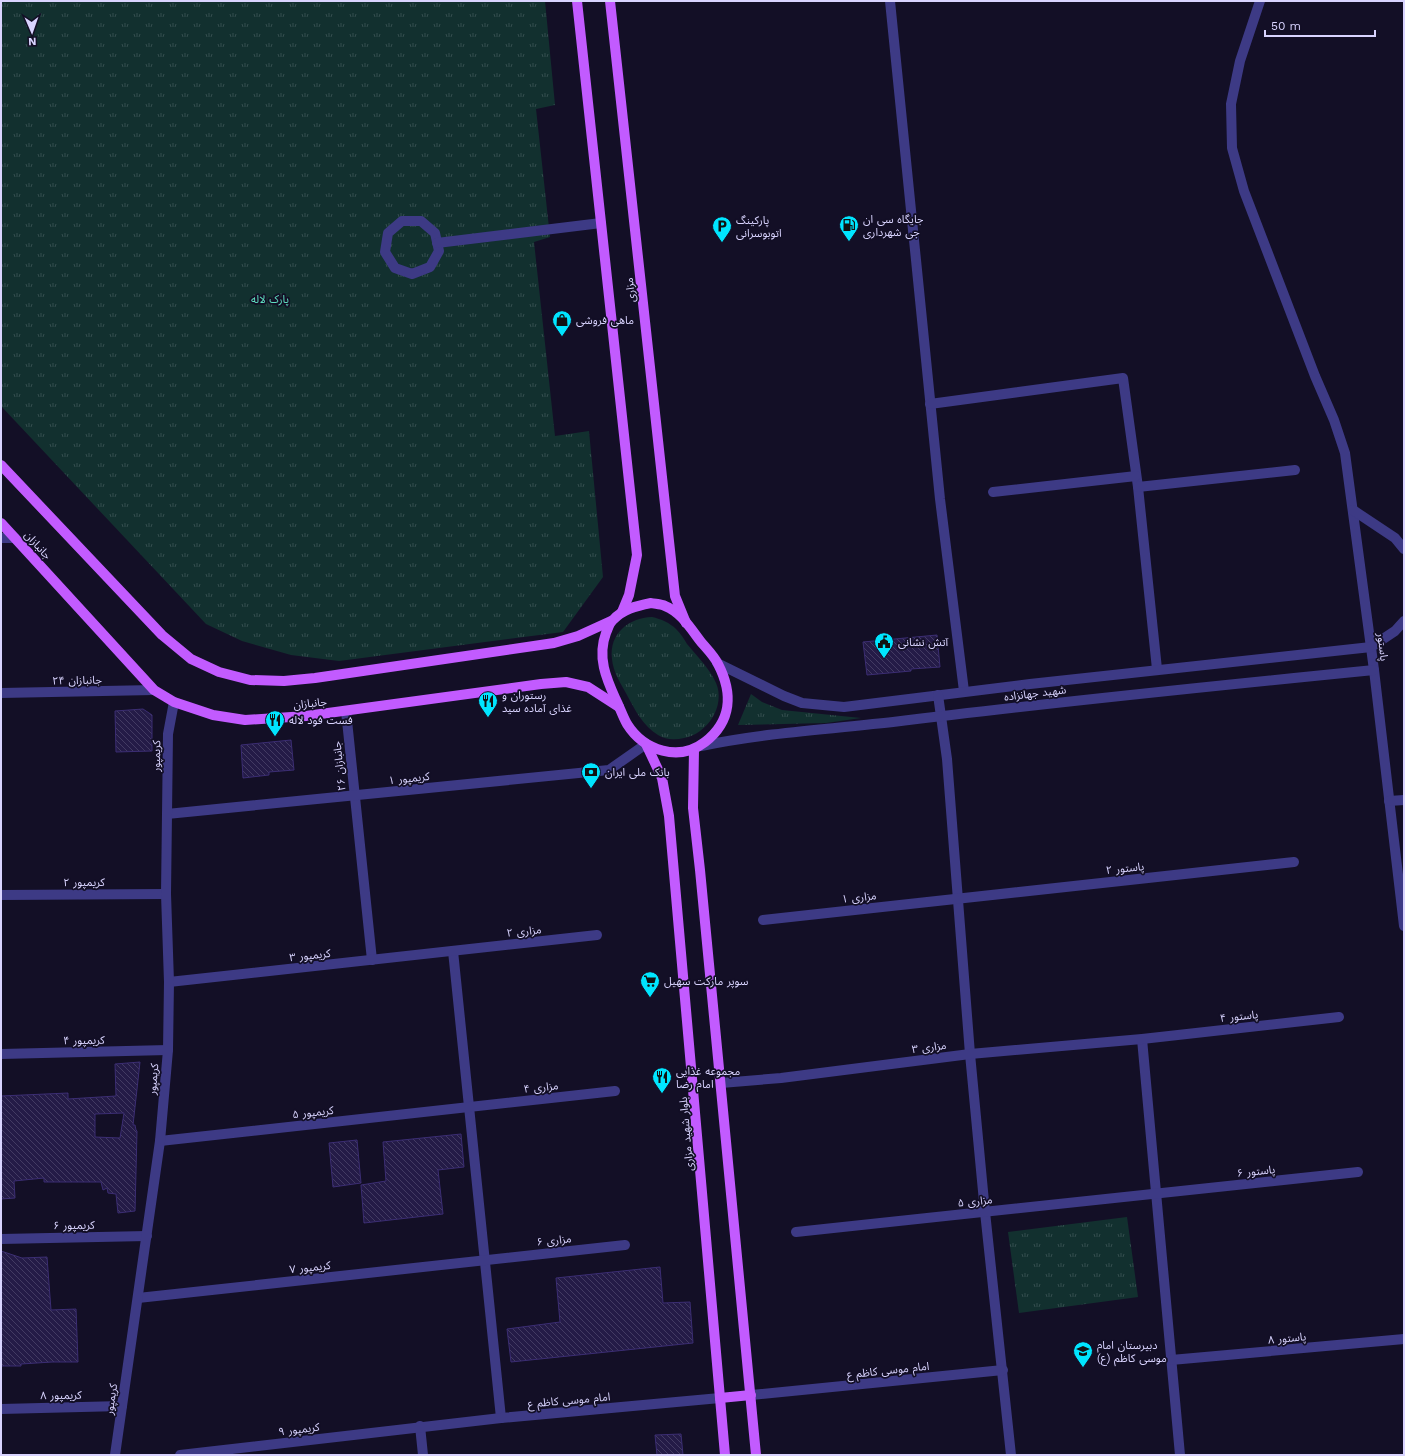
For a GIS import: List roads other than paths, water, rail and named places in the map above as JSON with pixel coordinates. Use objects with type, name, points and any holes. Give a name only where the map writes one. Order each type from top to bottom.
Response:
[{"type":"main road","points":[[577,1],[637,555],[629,595],[622,612]]},
{"type":"main road","name":"مزاری","points":[[610,1],[675,596],[686,623]]},
{"type":"main road","points":[[1,465],[162,635],[191,659],[219,672],[250,680],[284,681],[315,678],[554,644],[578,636],[612,621],[632,606],[651,603],[666,606],[677,613],[717,663],[726,685],[728,708],[723,724],[714,736],[697,748],[674,753],[662,751],[646,744],[636,735],[627,724],[604,673],[601,655],[603,642],[612,621]]},
{"type":"main road","name":"جانبازان","points":[[1,523],[154,690],[174,702],[213,715],[244,720],[306,716],[540,684],[566,682],[588,687],[619,707]]},
{"type":"main road","name":"بلوار شهید مزاری","points":[[646,744],[662,778],[669,816],[725,1455]]},
{"type":"main road","points":[[697,748],[693,808],[721,1083],[756,1455]]},
{"type":"main road","points":[[720,1398],[751,1395]]},
{"type":"street","points":[[890,1],[930,404],[964,691]]},
{"type":"street","name":"پاستور","points":[[1260,1],[1240,61],[1231,104],[1232,148],[1244,191],[1315,376],[1334,420],[1345,453],[1374,670],[1404,926]]},
{"type":"street","points":[[402,221],[421,221],[435,232],[437,243],[439,251],[430,267],[412,274],[395,268],[385,252],[388,233],[402,221]]},
{"type":"street","points":[[437,243],[601,223]]},
{"type":"street","points":[[930,404],[1123,378],[1138,487],[1157,669]]},
{"type":"street","points":[[1138,487],[1295,470]]},
{"type":"street","points":[[993,492],[1136,476]]},
{"type":"street","points":[[1353,510],[1395,538],[1404,549]]},
{"type":"street","points":[[1,538],[15,538]]},
{"type":"street","points":[[1371,647],[1395,631],[1404,621]]},
{"type":"street","name":"شهید جهانزاده","points":[[717,663],[784,696],[802,703],[820,706],[844,707],[964,691],[1157,669],[1371,647]]},
{"type":"street","name":"شهید جهانزاده","points":[[697,748],[757,736],[1084,699],[1374,670]]},
{"type":"street","name":"جانبازان ۲۴","points":[[1,693],[154,690]]},
{"type":"street","points":[[938,695],[947,759],[970,1054],[1011,1455]]},
{"type":"street","name":"کریمپور","points":[[115,1455],[160,1141],[168,1050],[169,982],[166,894],[168,734],[174,702]]},
{"type":"street","name":"جانبازان ۲۶","points":[[346,711],[372,960]]},
{"type":"street","name":"کریمپور ۱","points":[[167,814],[610,770],[646,744]]},
{"type":"street","points":[[1389,802],[1404,800]]},
{"type":"street","name":"پاستور ۲","points":[[958,898],[1294,862]]},
{"type":"street","name":"کریمپور ۲","points":[[1,895],[166,894]]},
{"type":"street","name":"مزاری ۱","points":[[763,920],[958,898]]},
{"type":"street","name":"مزاری ۲","points":[[453,951],[597,935]]},
{"type":"street","points":[[453,951],[501,1418]]},
{"type":"street","name":"کریمپور ۳","points":[[169,982],[453,951]]},
{"type":"street","name":"پاستور ۴","points":[[1142,1039],[1339,1017]]},
{"type":"street","points":[[1142,1039],[1180,1455]]},
{"type":"street","name":"مزاری ۳","points":[[721,1083],[781,1078],[970,1054],[1142,1039]]},
{"type":"street","name":"کریمپور ۴","points":[[1,1054],[168,1050]]},
{"type":"street","name":"مزاری ۴","points":[[469,1107],[614,1091]]},
{"type":"street","name":"کریمپور ۵","points":[[160,1141],[469,1107]]},
{"type":"street","name":"پاستور ۶","points":[[1156,1193],[1358,1172]]},
{"type":"street","name":"مزاری ۵","points":[[796,1232],[1156,1193]]},
{"type":"street","name":"کریمپور ۶","points":[[1,1239],[147,1236]]},
{"type":"street","name":"مزاری ۶","points":[[485,1260],[625,1244]]},
{"type":"street","name":"کریمپور ۷","points":[[138,1298],[485,1260]]},
{"type":"street","name":"پاستور ۸","points":[[1171,1360],[1404,1339]]},
{"type":"street","name":"امام موسی کاظم ع","points":[[751,1395],[1003,1370]]},
{"type":"street","name":"امام موسی کاظم ع","points":[[420,1426],[720,1398]]},
{"type":"street","name":"کریمپور ۸","points":[[1,1409],[122,1406]]},
{"type":"street","points":[[420,1426],[423,1455]]},
{"type":"street","name":"کریمپور ۹","points":[[180,1455],[420,1426]]},
{"type":"place","name":"جایگاه سی ان جی شهرداری","points":[[849,242]]},
{"type":"place","name":"پارکینگ اتوبوسرانی","points":[[722,243]]},
{"type":"place","name":"ماهی فروشی","points":[[562,337]]},
{"type":"place","name":"آتش نشانی","points":[[884,659]]},
{"type":"place","name":"رستوران و غذای آماده سید","points":[[488,718]]},
{"type":"place","name":"فست فود لاله","points":[[275,737]]},
{"type":"place","name":"بانک ملی ایران","points":[[591,789]]},
{"type":"place","name":"سوپر مارکت سهیل","points":[[650,998]]},
{"type":"place","name":"مجموعه غذایی امام رضا","points":[[662,1094]]},
{"type":"place","name":"دبیرستان امام موسی کاظم (ع)","points":[[1083,1368]]},
{"type":"park label","name":"پارک لاله","points":[[270,299]]}]
